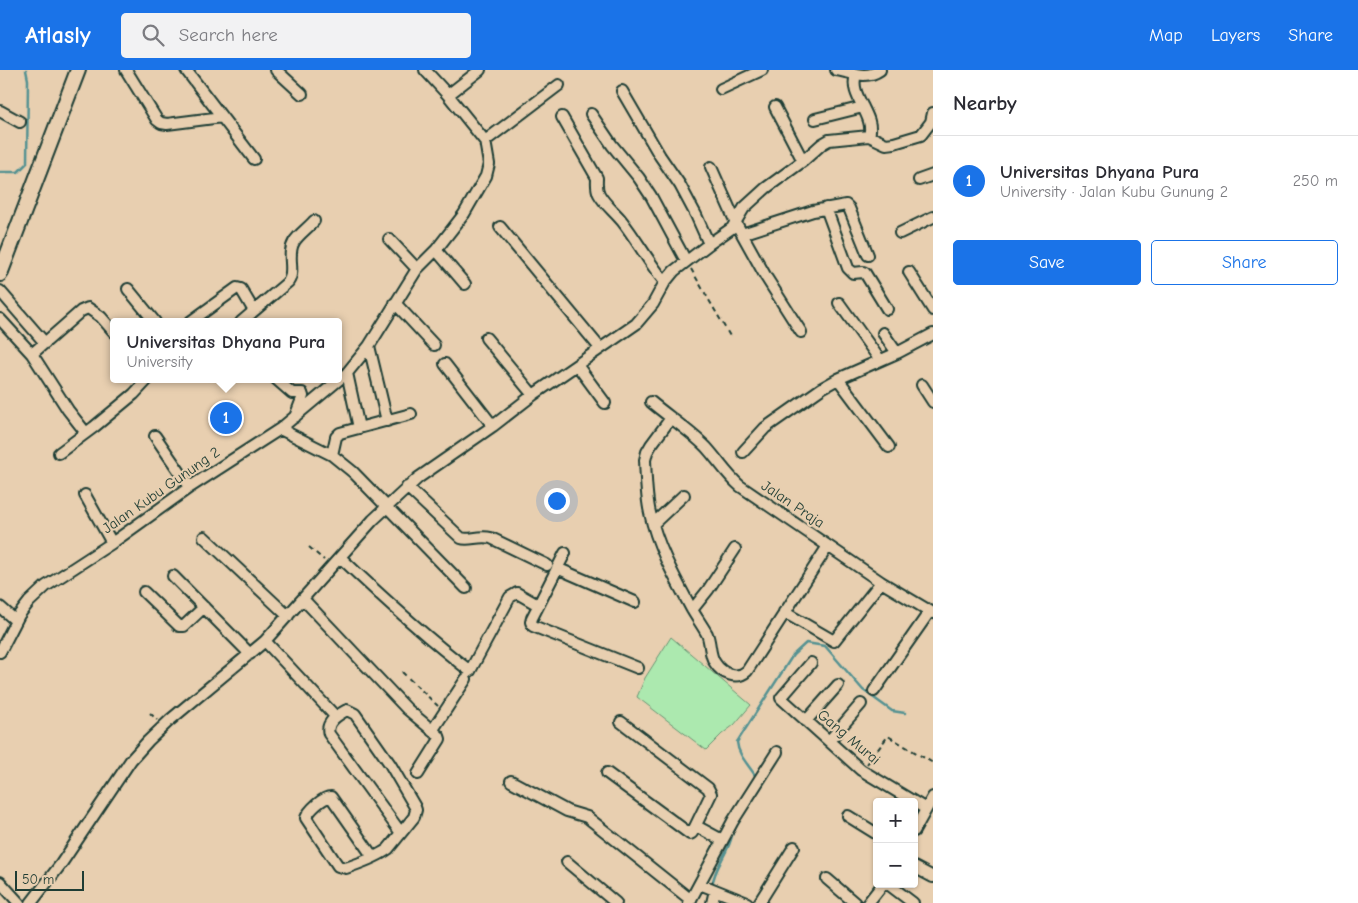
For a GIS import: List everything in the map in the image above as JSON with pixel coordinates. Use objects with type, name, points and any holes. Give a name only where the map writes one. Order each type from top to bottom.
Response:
[{"type":"main road","points":[[0,274],[78,70]]},
{"type":"street","points":[[126,70],[157,120],[161,123],[222,118]]},
{"type":"street","points":[[186,70],[254,160]]},
{"type":"street","points":[[276,70],[302,94]]},
{"type":"street","points":[[425,70],[448,95],[485,142],[559,85]]},
{"type":"street","points":[[448,95],[480,70]]},
{"type":"street","points":[[721,89],[762,70]]},
{"type":"street","points":[[836,70],[847,71],[856,75],[874,74],[880,70]]},
{"type":"street","points":[[856,75],[854,85],[868,122],[869,136]]},
{"type":"street","points":[[622,91],[660,156],[680,185],[709,244]]},
{"type":"street","points":[[815,119],[863,106]]},
{"type":"street","points":[[775,107],[803,161]]},
{"type":"street","points":[[0,112],[20,122]]},
{"type":"street","points":[[591,114],[651,196],[686,261]]},
{"type":"street","points":[[562,117],[597,178],[599,194],[622,222],[665,282]]},
{"type":"street","points":[[31,903],[61,864],[118,779],[142,748],[176,714],[265,641],[340,557],[407,487],[436,463],[493,426],[533,395],[636,324],[653,304],[665,282],[674,271],[732,228],[744,208],[766,188],[803,161],[817,147],[829,140],[869,136],[886,144],[894,143],[920,135],[932,121]]},
{"type":"street","name":"Jalan Kubu Gunung 2","points":[[342,377],[368,346],[418,269],[436,250],[464,214],[486,176],[489,164],[485,142]]},
{"type":"street","points":[[711,167],[736,223],[766,277],[801,332]]},
{"type":"street","points":[[919,180],[933,175]]},
{"type":"street","points":[[742,234],[791,217],[826,208],[848,206],[868,255]]},
{"type":"street","points":[[826,208],[848,268],[853,273],[865,273],[887,309]]},
{"type":"street","points":[[900,233],[933,216]]},
{"type":"street","points":[[245,318],[288,282],[292,274],[291,252],[294,242],[314,221]]},
{"type":"street","points":[[500,227],[600,348]]},
{"type":"street","points":[[389,239],[418,269]]},
{"type":"street","points":[[436,250],[465,284]]},
{"type":"street","points":[[909,272],[933,310]]},
{"type":"street","points":[[196,318],[237,288],[240,289],[254,311]]},
{"type":"street","points":[[128,289],[152,318]]},
{"type":"street","points":[[0,291],[45,343]]},
{"type":"street","points":[[395,302],[434,346]]},
{"type":"street","points":[[839,303],[880,360]]},
{"type":"street","points":[[32,354],[81,311],[88,308],[97,314],[110,328]]},
{"type":"street","points":[[0,319],[32,354],[68,410],[86,433]]},
{"type":"street","points":[[883,333],[897,353]]},
{"type":"street","points":[[743,452],[765,428],[838,379],[897,353],[933,334]]},
{"type":"street","points":[[486,338],[533,395]]},
{"type":"street","points":[[368,346],[386,421]]},
{"type":"street","points":[[445,364],[493,426]]},
{"type":"street","points":[[577,365],[605,403]]},
{"type":"street","points":[[347,373],[359,428]]},
{"type":"street","points":[[838,379],[889,447]]},
{"type":"street","points":[[59,453],[134,394],[144,383]]},
{"type":"street","points":[[281,383],[292,392],[302,393],[303,396],[294,418]]},
{"type":"street","name":"Jalan Kubu Gunung 2","points":[[0,652],[16,621],[29,602],[46,586],[112,543],[190,487],[280,429],[335,383]]},
{"type":"street","points":[[922,385],[933,402]]},
{"type":"street","name":"Jalan Praja","points":[[651,402],[704,446],[740,486],[881,582],[932,612]]},
{"type":"street","points":[[332,455],[338,435],[411,414]]},
{"type":"street","points":[[671,418],[647,452],[649,512],[663,553],[709,639],[714,663],[720,670],[733,676],[744,674],[828,546]]},
{"type":"street","points":[[280,429],[332,455],[353,472],[466,588]]},
{"type":"street","points":[[155,436],[190,487]]},
{"type":"street","points":[[407,487],[464,540],[483,536],[491,538],[552,567],[635,602]]},
{"type":"street","points":[[85,495],[112,543]]},
{"type":"street","points":[[653,524],[684,495]]},
{"type":"street","points":[[204,538],[288,616]]},
{"type":"street","points":[[692,610],[708,590],[735,549]]},
{"type":"street","points":[[565,553],[552,567],[532,618],[533,626],[638,668]]},
{"type":"street","points":[[340,557],[429,640],[470,671],[510,598],[517,593],[538,605]]},
{"type":"street","points":[[173,576],[250,654]]},
{"type":"street","points":[[784,612],[834,641],[881,582]]},
{"type":"street","points":[[144,592],[179,626],[184,626],[204,607]]},
{"type":"street","points":[[302,599],[407,710],[439,736],[440,739],[418,774]]},
{"type":"street","points":[[0,607],[16,621]]},
{"type":"street","points":[[874,691],[932,612]]},
{"type":"street","points":[[265,641],[335,716]]},
{"type":"street","name":"Gang Murai","points":[[811,663],[781,698],[861,770],[926,809]]},
{"type":"street","points":[[432,732],[466,679]]},
{"type":"street","points":[[806,721],[838,685]]},
{"type":"street","points":[[829,741],[861,704]]},
{"type":"street","points":[[373,857],[331,797],[326,797],[306,815],[308,822],[340,868],[346,868],[373,857],[388,849],[401,833],[416,813],[412,800],[390,764],[354,714],[347,710],[335,716],[327,729],[329,734],[401,833]]},
{"type":"street","points":[[607,774],[687,833],[692,833],[711,794],[710,790],[621,722]]},
{"type":"street","points":[[511,781],[567,811],[587,817],[690,901],[722,840],[777,752]]},
{"type":"street","points":[[918,824],[933,797]]},
{"type":"street","points":[[848,816],[873,832]]},
{"type":"street","points":[[696,826],[722,840]]},
{"type":"street","points":[[760,903],[794,847]]},
{"type":"street","points":[[567,862],[616,903]]},
{"type":"street","points":[[918,869],[933,878]]},
{"type":"street","points":[[827,879],[855,903]]},
{"type":"street","points":[[0,882],[19,903]]},
{"type":"street","points":[[700,884],[747,903]]},
{"type":"street","points":[[868,903],[880,888]]},
{"type":"street","points":[[893,888],[913,903]]},
{"type":"street","points":[[712,903],[715,890]]},
{"type":"path","points":[[694,276],[731,338]]},
{"type":"path","points":[[309,546],[332,567]]},
{"type":"path","points":[[402,672],[445,712]]},
{"type":"path","points":[[861,770],[888,736],[933,764]]},
{"type":"green space","points":[[671,637],[751,705],[734,725],[706,750],[637,697],[645,678]]},
{"type":"waterway","points":[[0,172],[18,172],[27,163],[28,80],[26,70]]},
{"type":"waterway","points":[[756,777],[742,756],[737,742],[793,655],[806,643],[825,646],[863,690],[892,711],[905,713]]},
{"type":"waterway","points":[[712,887],[733,829]]},
{"type":"place","name":"Universitas Dhyana Pura","points":[[226,418]]}]
